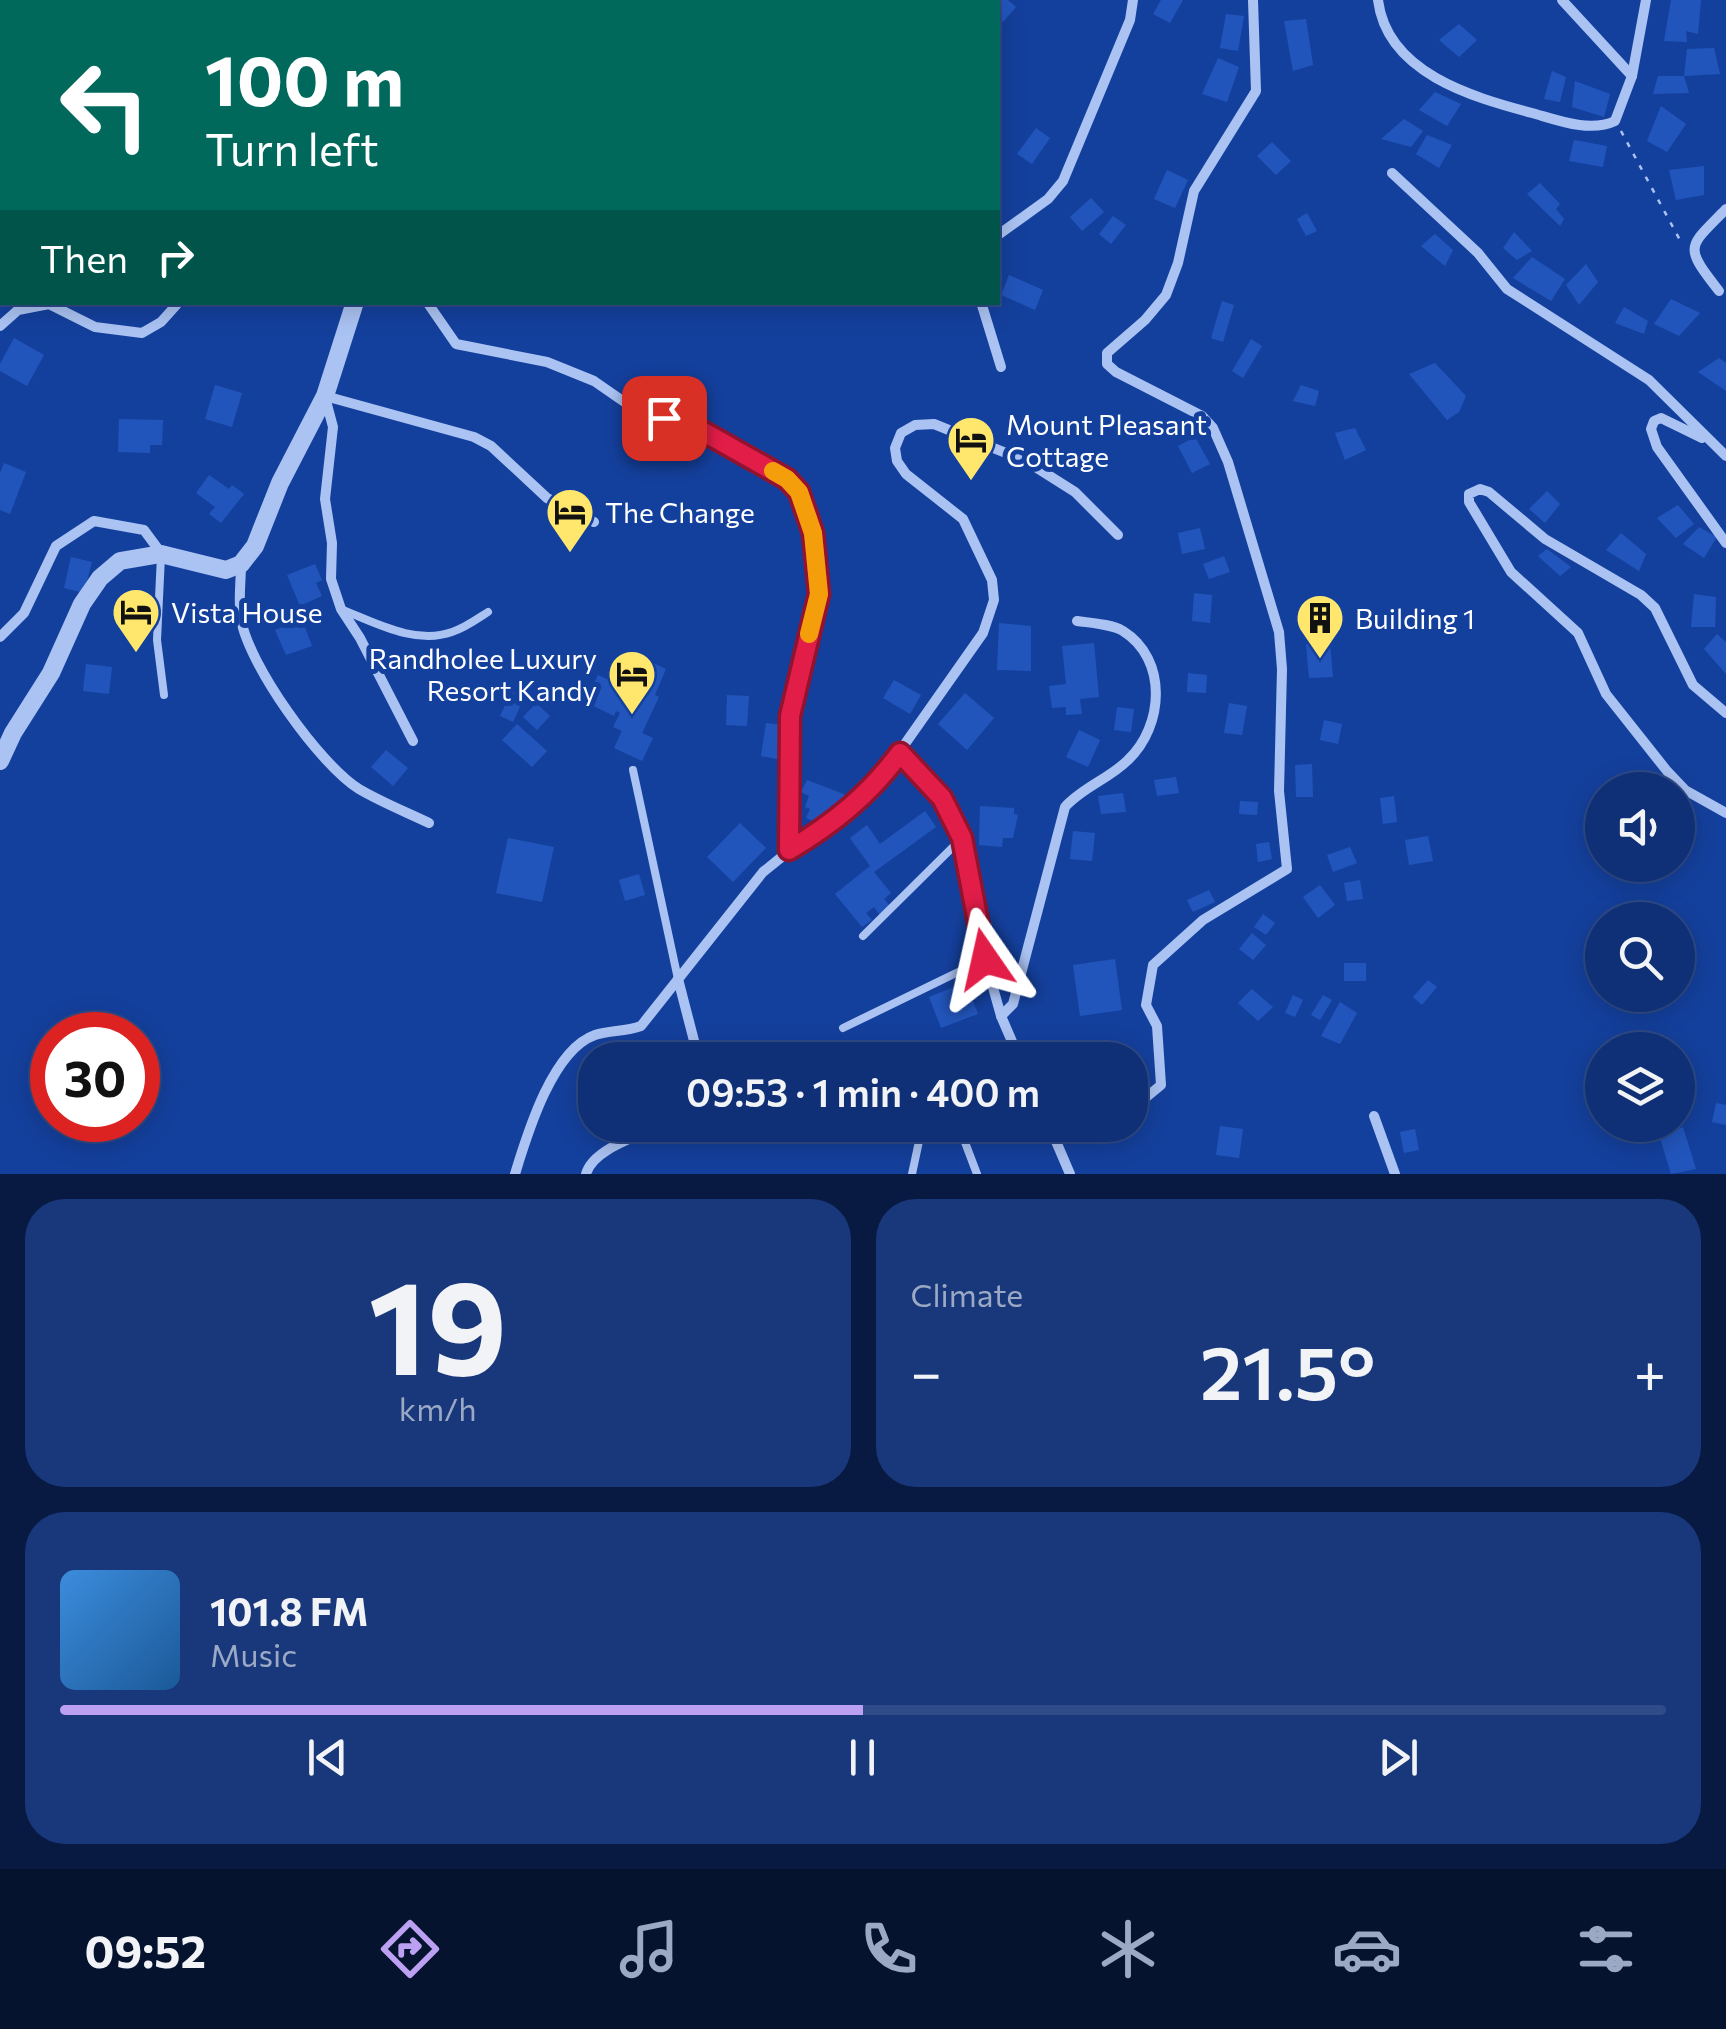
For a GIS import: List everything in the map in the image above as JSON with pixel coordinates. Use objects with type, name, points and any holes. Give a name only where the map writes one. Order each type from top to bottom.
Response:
[{"type":"street","points":[[1000,233],[1048,199],[1064,181],[1130,20],[1133,0]]},
{"type":"street","points":[[1148,1097],[1162,1085],[1157,1026],[1146,1005],[1153,965],[1203,920],[1287,869],[1279,791],[1279,632],[1228,462],[1213,428],[1202,416],[1107,364],[1107,353],[1146,320],[1166,294],[1178,263],[1194,191],[1256,91],[1253,0]]},
{"type":"street","points":[[1378,0],[1380,15],[1394,42],[1444,84],[1478,98],[1571,124],[1607,125],[1615,121],[1632,76],[1646,0]]},
{"type":"street","points":[[1562,0],[1632,76]]},
{"type":"street","points":[[1392,174],[1478,254],[1508,289],[1649,380],[1726,456]]},
{"type":"street","points":[[1719,290],[1692,250],[1694,242],[1726,209]]},
{"type":"street","points":[[0,326],[18,310],[44,305]]},
{"type":"street","points":[[51,305],[94,327],[142,333],[162,322],[176,305]]},
{"type":"street","points":[[0,761],[51,673],[82,604],[100,578],[120,560],[161,554],[226,570],[242,564],[256,546],[280,483],[325,396],[354,305]]},
{"type":"street","points":[[429,305],[456,344],[547,362],[594,381],[632,408],[695,427],[787,479],[799,492],[813,533],[819,594],[790,716],[789,850]]},
{"type":"street","points":[[983,305],[1001,367]]},
{"type":"street","points":[[325,396],[474,436],[491,446],[547,498],[594,522]]},
{"type":"street","points":[[325,396],[334,427],[325,499],[332,543],[331,578],[341,609],[413,741]]},
{"type":"street","points":[[1716,446],[1662,418],[1654,421],[1651,429],[1657,447],[1726,543]]},
{"type":"street","points":[[515,1174],[528,1130],[555,1072],[592,1036],[622,1034],[641,1026],[762,872],[842,815],[876,785],[984,634],[994,600],[992,580],[963,519],[906,474],[897,461],[894,448],[901,432],[915,425],[934,424],[1026,462],[1075,492],[1118,535]]},
{"type":"street","points":[[1725,814],[1684,790],[1667,772],[1606,694],[1578,633],[1511,572],[1469,502],[1469,494],[1480,489],[1490,492],[1545,539],[1641,595],[1655,608],[1693,686],[1726,713]]},
{"type":"street","points":[[0,637],[24,613],[56,546],[94,521],[144,530],[161,554]]},
{"type":"street","points":[[242,564],[241,620],[258,660],[292,718],[338,773],[359,789],[429,823]]},
{"type":"street","points":[[1001,1016],[1013,1004],[1065,807],[1130,759],[1150,727],[1156,706],[1155,672],[1136,641],[1119,628],[1077,621]]},
{"type":"street","points":[[900,753],[942,798],[962,838],[985,959],[1012,1042]]},
{"type":"street","points":[[678,980],[694,1042]]},
{"type":"street","points":[[1374,1116],[1395,1174]]},
{"type":"street","points":[[586,1174],[587,1167],[600,1155],[626,1142]]},
{"type":"street","points":[[1056,1142],[1070,1174]]},
{"type":"lane","points":[[161,554],[156,640],[164,696]]},
{"type":"lane","points":[[341,609],[390,630],[420,636],[452,633],[488,612]]},
{"type":"lane","points":[[634,770],[678,980]]},
{"type":"lane","points":[[863,936],[962,838]]},
{"type":"lane","points":[[843,1028],[985,959]]},
{"type":"lane","points":[[912,1174],[920,1142]]},
{"type":"lane","points":[[964,1142],[976,1174]]},
{"type":"path","points":[[1615,121],[1678,240],[1692,250]]},
{"type":"building","points":[[1000,0],[1008,0],[1016,7],[1003,22]]},
{"type":"building","points":[[1161,0],[1183,0],[1170,23],[1153,14]]},
{"type":"building","points":[[1671,0],[1701,0],[1698,34],[1686,31],[1687,42],[1664,41]]},
{"type":"building","points":[[1226,14],[1244,16],[1238,51],[1220,48]]},
{"type":"building","points":[[1306,19],[1313,65],[1293,71],[1284,21]]},
{"type":"building","points":[[1459,24],[1477,40],[1459,57],[1439,40]]},
{"type":"building","points":[[1714,48],[1720,74],[1684,76],[1687,49]]},
{"type":"building","points":[[1218,58],[1239,67],[1227,102],[1202,94]]},
{"type":"building","points":[[1552,71],[1566,77],[1560,102],[1544,99]]},
{"type":"building","points":[[1658,76],[1684,76],[1689,93],[1653,94]]},
{"type":"building","points":[[1575,81],[1610,94],[1604,117],[1572,107]]},
{"type":"building","points":[[1435,92],[1461,104],[1447,126],[1419,110]]},
{"type":"building","points":[[1661,106],[1686,124],[1667,152],[1647,141]]},
{"type":"building","points":[[1404,119],[1423,131],[1411,147],[1381,139]]},
{"type":"building","points":[[1036,128],[1050,138],[1032,164],[1017,154]]},
{"type":"building","points":[[1427,135],[1452,145],[1439,168],[1416,154]]},
{"type":"building","points":[[1574,140],[1607,146],[1603,167],[1569,161]]},
{"type":"building","points":[[1272,142],[1291,161],[1276,175],[1257,156]]},
{"type":"building","points":[[1704,166],[1704,195],[1676,200],[1669,170]]},
{"type":"building","points":[[1167,170],[1188,180],[1175,208],[1154,199]]},
{"type":"building","points":[[1540,183],[1560,204],[1556,209],[1564,219],[1560,226],[1527,194]]},
{"type":"building","points":[[1091,198],[1104,212],[1082,231],[1070,217]]},
{"type":"building","points":[[1307,213],[1317,231],[1306,236],[1297,219]]},
{"type":"building","points":[[1113,216],[1126,225],[1111,244],[1099,234]]},
{"type":"building","points":[[1514,232],[1532,251],[1517,260],[1503,248]]},
{"type":"building","points":[[1435,234],[1453,250],[1445,266],[1421,246]]},
{"type":"building","points":[[1532,257],[1565,279],[1551,301],[1513,278]]},
{"type":"building","points":[[1586,264],[1598,282],[1579,305],[1566,285]]},
{"type":"building","points":[[1009,275],[1043,290],[1035,310],[1001,295]]},
{"type":"building","points":[[1671,299],[1700,313],[1679,336],[1654,324]]},
{"type":"building","points":[[1222,301],[1234,305],[1223,342],[1211,338]]},
{"type":"building","points":[[1624,307],[1648,321],[1644,334],[1615,323]]},
{"type":"building","points":[[14,338],[44,355],[27,386],[0,371]]},
{"type":"building","points":[[1251,339],[1262,346],[1243,378],[1232,371]]},
{"type":"building","points":[[1719,358],[1726,363],[1726,391],[1698,372]]},
{"type":"building","points":[[1435,363],[1466,396],[1459,412],[1447,420],[1409,374]]},
{"type":"building","points":[[215,385],[242,393],[232,427],[205,419]]},
{"type":"building","points":[[1301,385],[1319,391],[1315,406],[1293,401]]},
{"type":"building","points":[[119,419],[163,420],[162,445],[150,445],[150,453],[118,452]]},
{"type":"building","points":[[1355,428],[1366,450],[1345,460],[1335,433]]},
{"type":"building","points":[[1195,437],[1210,464],[1192,473],[1178,446]]},
{"type":"building","points":[[4,463],[26,472],[10,514],[0,510],[0,473]]},
{"type":"building","points":[[209,475],[244,494],[221,523],[209,514],[215,507],[196,493]]},
{"type":"building","points":[[1547,491],[1560,504],[1545,523],[1529,509]]},
{"type":"building","points":[[1678,505],[1694,524],[1676,538],[1657,518]]},
{"type":"building","points":[[1699,527],[1717,537],[1704,558],[1683,544]]},
{"type":"building","points":[[1200,528],[1205,549],[1182,554],[1178,533]]},
{"type":"building","points":[[1621,533],[1646,554],[1639,571],[1606,550]]},
{"type":"building","points":[[1547,549],[1571,567],[1560,576],[1538,556]]},
{"type":"building","points":[[1224,556],[1230,572],[1209,579],[1203,564]]},
{"type":"building","points":[[71,557],[92,562],[84,593],[64,588]]},
{"type":"building","points":[[315,564],[322,580],[316,583],[322,596],[300,606],[287,575]]},
{"type":"building","points":[[1194,593],[1212,595],[1210,623],[1192,621]]},
{"type":"building","points":[[1694,594],[1716,597],[1715,627],[1691,627]]},
{"type":"building","points":[[298,609],[312,646],[286,655],[275,630],[287,625],[283,615]]},
{"type":"building","points":[[999,623],[1031,626],[1031,671],[997,670]]},
{"type":"building","points":[[1717,634],[1726,642],[1726,674],[1704,649]]},
{"type":"building","points":[[1094,643],[1099,697],[1080,699],[1082,714],[1066,715],[1066,707],[1052,708],[1049,686],[1066,684],[1062,646]]},
{"type":"building","name":"Building 1","points":[[1330,643],[1333,677],[1309,678],[1306,644]]},
{"type":"building","points":[[636,655],[666,669],[655,695],[659,697],[642,733],[653,738],[642,761],[614,748],[622,731],[613,727],[620,713],[616,711],[614,716],[585,702],[598,675],[622,686]]},
{"type":"building","points":[[86,664],[112,667],[109,694],[83,691]]},
{"type":"building","points":[[1188,673],[1207,675],[1206,693],[1187,692]]},
{"type":"building","points":[[894,680],[921,695],[910,714],[883,698]]},
{"type":"building","points":[[513,688],[526,694],[513,722],[500,716]]},
{"type":"building","points":[[965,693],[994,718],[967,750],[938,724]]},
{"type":"building","points":[[727,695],[749,696],[747,726],[726,725]]},
{"type":"building","points":[[536,703],[550,716],[537,730],[523,717]]},
{"type":"building","points":[[1229,703],[1247,706],[1242,735],[1224,733]]},
{"type":"building","points":[[1117,707],[1134,709],[1131,732],[1114,730]]},
{"type":"building","points":[[1324,720],[1342,724],[1338,744],[1320,740]]},
{"type":"building","points":[[766,723],[782,725],[777,759],[761,756]]},
{"type":"building","points":[[517,724],[547,751],[532,767],[502,740]]},
{"type":"building","points":[[1079,730],[1100,740],[1088,767],[1066,757]]},
{"type":"building","points":[[386,750],[408,768],[393,786],[371,767]]},
{"type":"building","points":[[1312,764],[1313,797],[1296,797],[1295,765]]},
{"type":"building","points":[[1176,777],[1179,793],[1157,796],[1154,780]]},
{"type":"building","points":[[807,780],[846,795],[841,808],[832,805],[821,824],[806,818],[809,796],[801,792]]},
{"type":"building","points":[[1123,793],[1126,812],[1101,814],[1098,796]]},
{"type":"building","points":[[1394,796],[1397,822],[1383,824],[1380,798]]},
{"type":"building","points":[[1240,801],[1258,802],[1257,815],[1239,814]]},
{"type":"building","points":[[980,806],[1014,808],[1018,815],[1013,838],[1003,838],[1002,847],[979,845]]},
{"type":"building","points":[[925,811],[936,827],[874,872],[891,893],[884,899],[890,906],[880,915],[874,907],[866,913],[872,920],[862,927],[835,894],[870,866],[850,838],[867,825],[880,844]]},
{"type":"building","points":[[740,823],[766,848],[733,882],[707,857]]},
{"type":"building","points":[[1073,831],[1095,833],[1092,861],[1070,859]]},
{"type":"building","points":[[1428,836],[1433,861],[1409,865],[1405,840]]},
{"type":"building","points":[[508,838],[554,847],[542,902],[496,893]]},
{"type":"building","points":[[1269,842],[1272,859],[1258,862],[1256,844]]},
{"type":"building","points":[[1350,847],[1357,863],[1333,872],[1327,855]]},
{"type":"building","points":[[639,874],[645,895],[625,901],[619,880]]},
{"type":"building","points":[[1360,880],[1363,899],[1347,901],[1344,883]]},
{"type":"building","points":[[1320,885],[1335,905],[1318,918],[1303,897]]},
{"type":"building","points":[[1209,890],[1215,902],[1193,912],[1187,900]]},
{"type":"building","points":[[1263,914],[1275,923],[1266,935],[1254,927]]},
{"type":"building","points":[[1252,933],[1266,945],[1253,960],[1239,949]]},
{"type":"building","points":[[1115,959],[1122,1010],[1080,1016],[1073,965]]},
{"type":"building","points":[[1344,963],[1366,963],[1366,981],[1344,981]]},
{"type":"building","points":[[1428,980],[1437,987],[1422,1005],[1413,997]]},
{"type":"building","points":[[966,982],[978,1014],[941,1028],[929,997]]},
{"type":"building","points":[[1252,989],[1273,1007],[1258,1021],[1238,1003]]},
{"type":"building","points":[[1293,995],[1303,1000],[1295,1017],[1285,1013]]},
{"type":"building","points":[[1323,995],[1332,1000],[1320,1020],[1311,1015]]},
{"type":"building","points":[[1340,1002],[1357,1013],[1340,1044],[1321,1036]]},
{"type":"building","points":[[1716,1103],[1726,1105],[1726,1125],[1712,1122]]},
{"type":"building","points":[[1220,1126],[1243,1129],[1239,1158],[1216,1155]]},
{"type":"building","points":[[1415,1129],[1419,1150],[1404,1153],[1400,1132]]},
{"type":"building","points":[[1661,1142],[1688,1142],[1696,1169],[1671,1174]]},
{"type":"slow traffic","points":[[773,471],[799,492],[813,533],[819,594],[809,634]]},
{"type":"place","name":"Mount Pleasant Cottage","points":[[971,482]]},
{"type":"place","name":"The Change","points":[[570,554]]},
{"type":"place","name":"Vista House","points":[[136,654]]},
{"type":"place","name":"Building 1","points":[[1320,660]]},
{"type":"place","name":"Randholee Luxury Resort Kandy","points":[[632,716]]},
{"type":"route","points":[[664,418],[695,427],[787,479],[799,492],[813,533],[819,594],[790,716],[789,850],[831,825],[876,785],[900,753],[942,798],[962,838],[985,959]]}]
